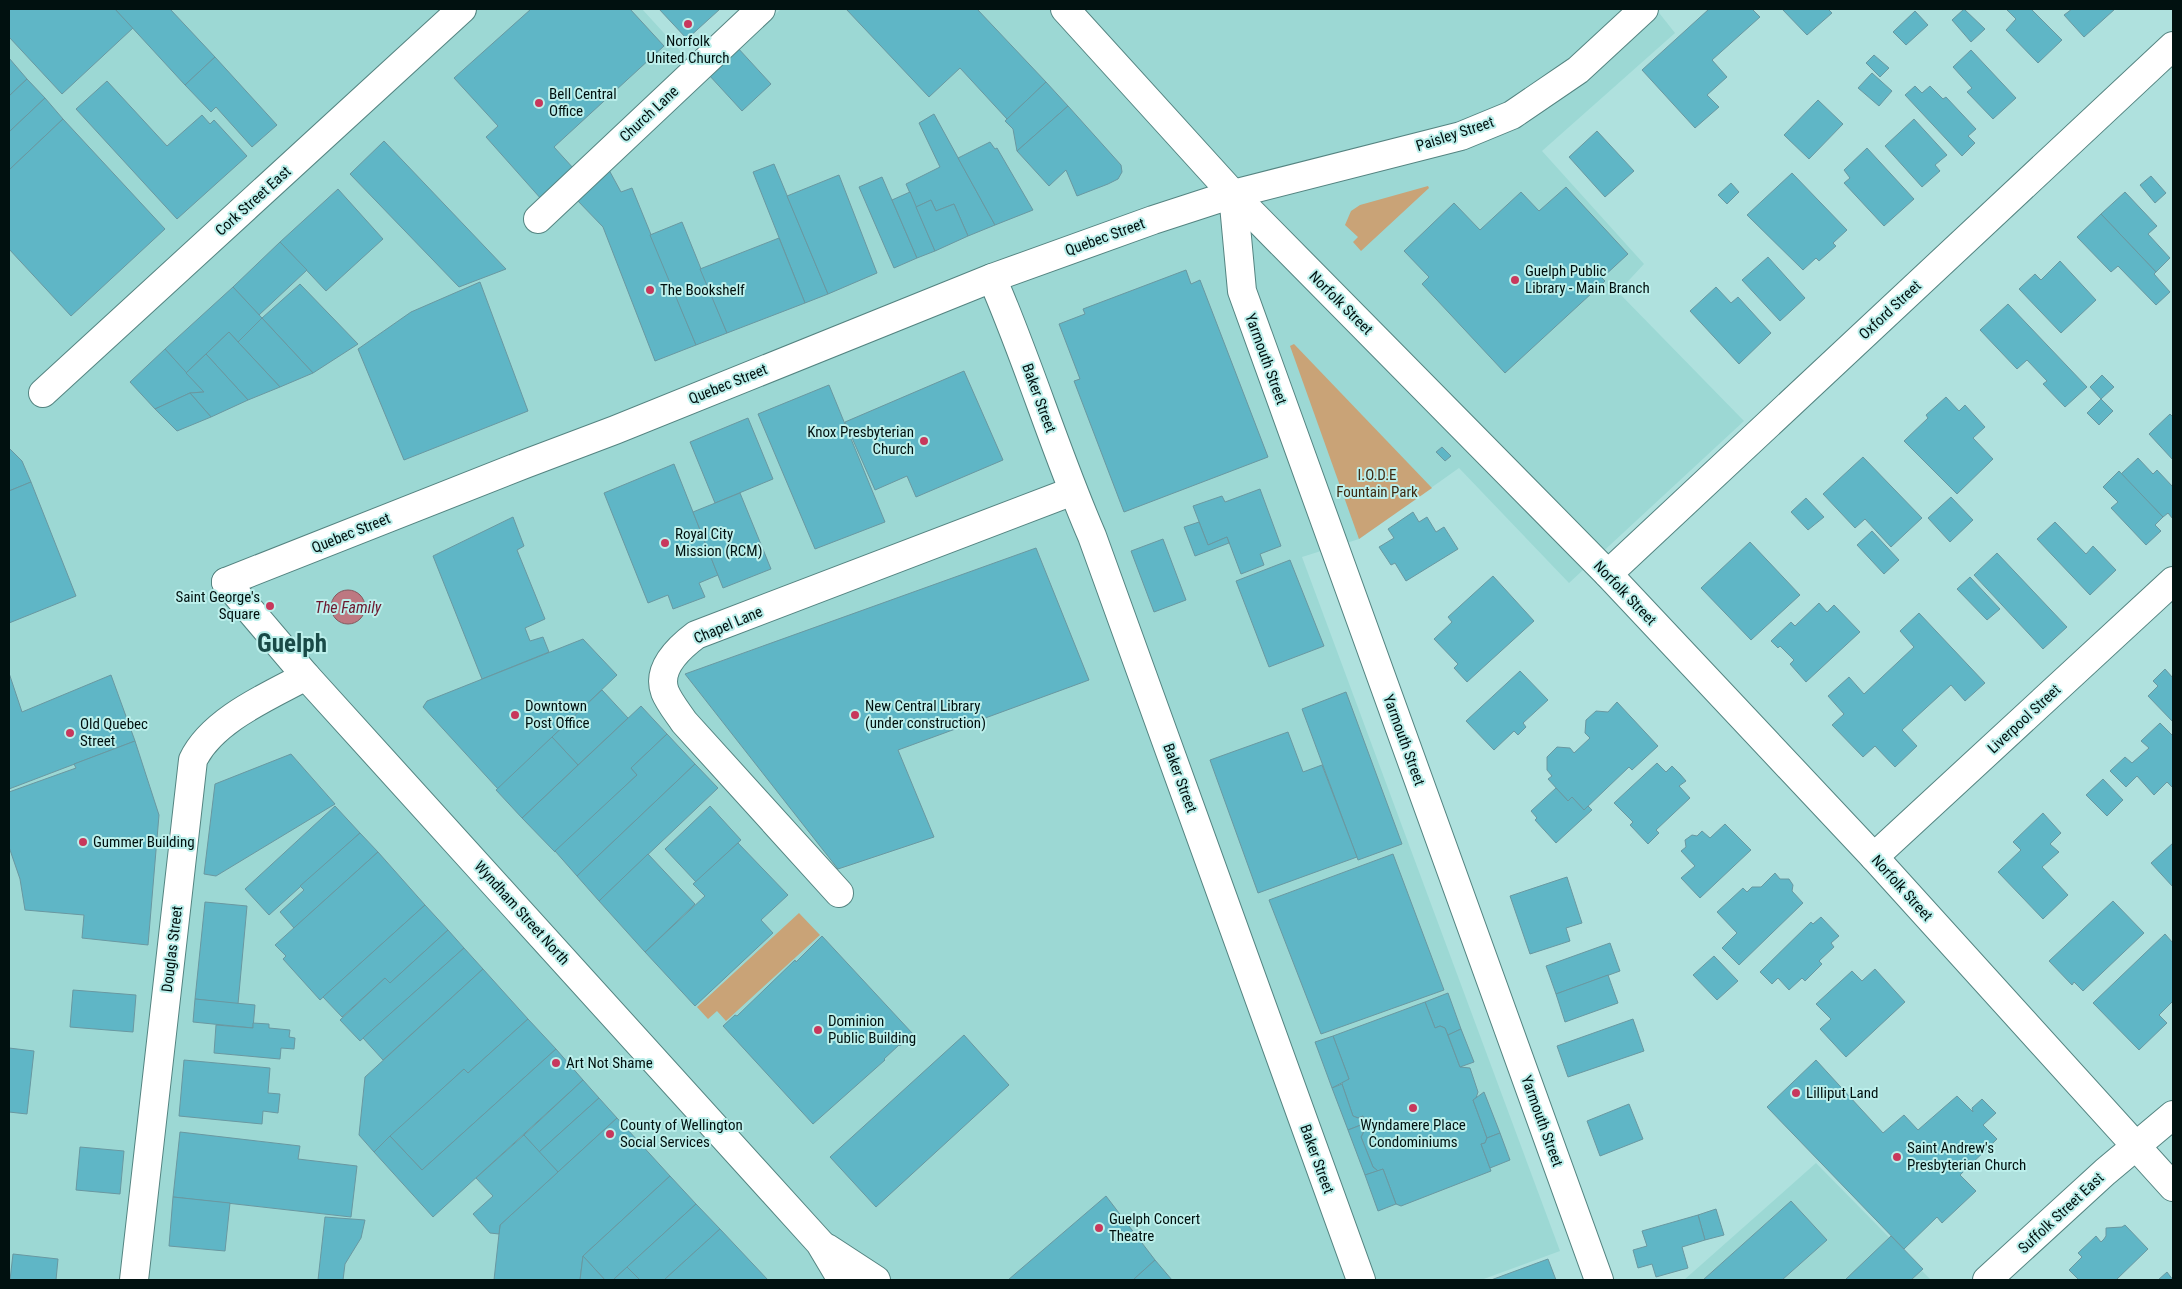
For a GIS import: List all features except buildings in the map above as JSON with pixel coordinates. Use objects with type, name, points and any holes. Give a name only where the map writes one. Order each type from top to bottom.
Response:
[{"type":"street","name":"Cork Street East","points":[[43,393],[462,9]]},
{"type":"street","name":"Church Lane","points":[[538,219],[760,9]]},
{"type":"street","name":"Norfolk Street","points":[[1065,9],[1233,194],[1608,574],[1874,856],[2173,1187]]},
{"type":"street","name":"Paisley Street","points":[[1233,194],[1461,136],[1503,119],[1534,101],[1578,70],[1644,9]]},
{"type":"street","name":"Oxford Street","points":[[1608,574],[2173,46]]},
{"type":"street","name":"Quebec Street","points":[[226,582],[615,430],[992,278],[1152,220],[1233,194]]},
{"type":"street","name":"Yarmouth Street","points":[[1233,194],[1242,291],[1599,1280]]},
{"type":"street","name":"Baker Street","points":[[992,278],[1009,317],[1072,491],[1092,536],[1361,1280]]},
{"type":"street","name":"Chapel Lane","points":[[839,893],[684,722],[665,692],[664,674],[672,657],[696,635],[1072,491]]},
{"type":"street","name":"Liverpool Street","points":[[1874,856],[2173,580]]},
{"type":"street","name":"Wyndham Street North","points":[[226,582],[306,676],[820,1243],[842,1280]]},
{"type":"street","name":"Douglas Street","points":[[134,1280],[193,760],[203,742],[212,733],[254,705],[306,676]]},
{"type":"street","name":"Suffolk Street East","points":[[1987,1280],[2173,1115]]},
{"type":"street","name":"Wyndham Street North","points":[[820,1243],[876,1280]]},
{"type":"shaded area","points":[[9,9],[642,9],[705,78],[781,9],[1656,9],[1675,33],[1542,151],[1644,264],[1618,292],[1744,421],[1569,583],[1459,468],[1359,539],[1302,557],[1560,1251],[1481,1280],[9,1280]]},
{"type":"shaded area","points":[[1816,1163],[1930,1279],[1684,1280]]},
{"type":"green space","points":[[1428,186],[1429,188],[1361,251],[1353,242],[1358,237],[1345,225],[1351,211],[1360,205]]},
{"type":"green space","name":"I.O.D.E Fountain Park","points":[[1294,344],[1432,488],[1359,539],[1290,346]]},
{"type":"green space","points":[[799,913],[820,935],[726,1021],[717,1011],[708,1019],[697,1007]]},
{"type":"water","name":"The Family","points":[[348,590],[355,591],[360,595],[364,600],[364,614],[360,619],[355,623],[348,624],[341,623],[336,619],[332,614],[331,607],[332,600],[336,595],[341,591]]},
{"type":"place","name":"Norfolk United Church","points":[[688,24]]},
{"type":"place","name":"Bell Central Office","points":[[539,103]]},
{"type":"place","name":"Guelph Public Library - Main Branch","points":[[1515,280]]},
{"type":"place","name":"The Bookshelf","points":[[650,290]]},
{"type":"place","name":"Knox Presbyterian Church","points":[[924,441]]},
{"type":"place","name":"Royal City Mission (RCM)","points":[[665,543]]},
{"type":"place","name":"Saint George's Square","points":[[270,606]]},
{"type":"place","name":"Downtown Post Office","points":[[515,715]]},
{"type":"place","name":"New Central Library (under construction)","points":[[855,715]]},
{"type":"place","name":"Old Quebec Street","points":[[70,733]]},
{"type":"place","name":"Gummer Building","points":[[83,842]]},
{"type":"place","name":"Dominion Public Building","points":[[818,1030]]},
{"type":"place","name":"Art Not Shame","points":[[556,1063]]},
{"type":"place","name":"Lilliput Land","points":[[1796,1093]]},
{"type":"place","name":"Wyndamere Place Condominiums","points":[[1413,1108]]},
{"type":"place","name":"County of Wellington Social Services","points":[[610,1134]]},
{"type":"place","name":"Saint Andrew's Presbyterian Church","points":[[1897,1157]]},
{"type":"place","name":"Guelph Concert Theatre","points":[[1099,1228]]},
{"type":"district","name":"Guelph","points":[[292,643]]}]
